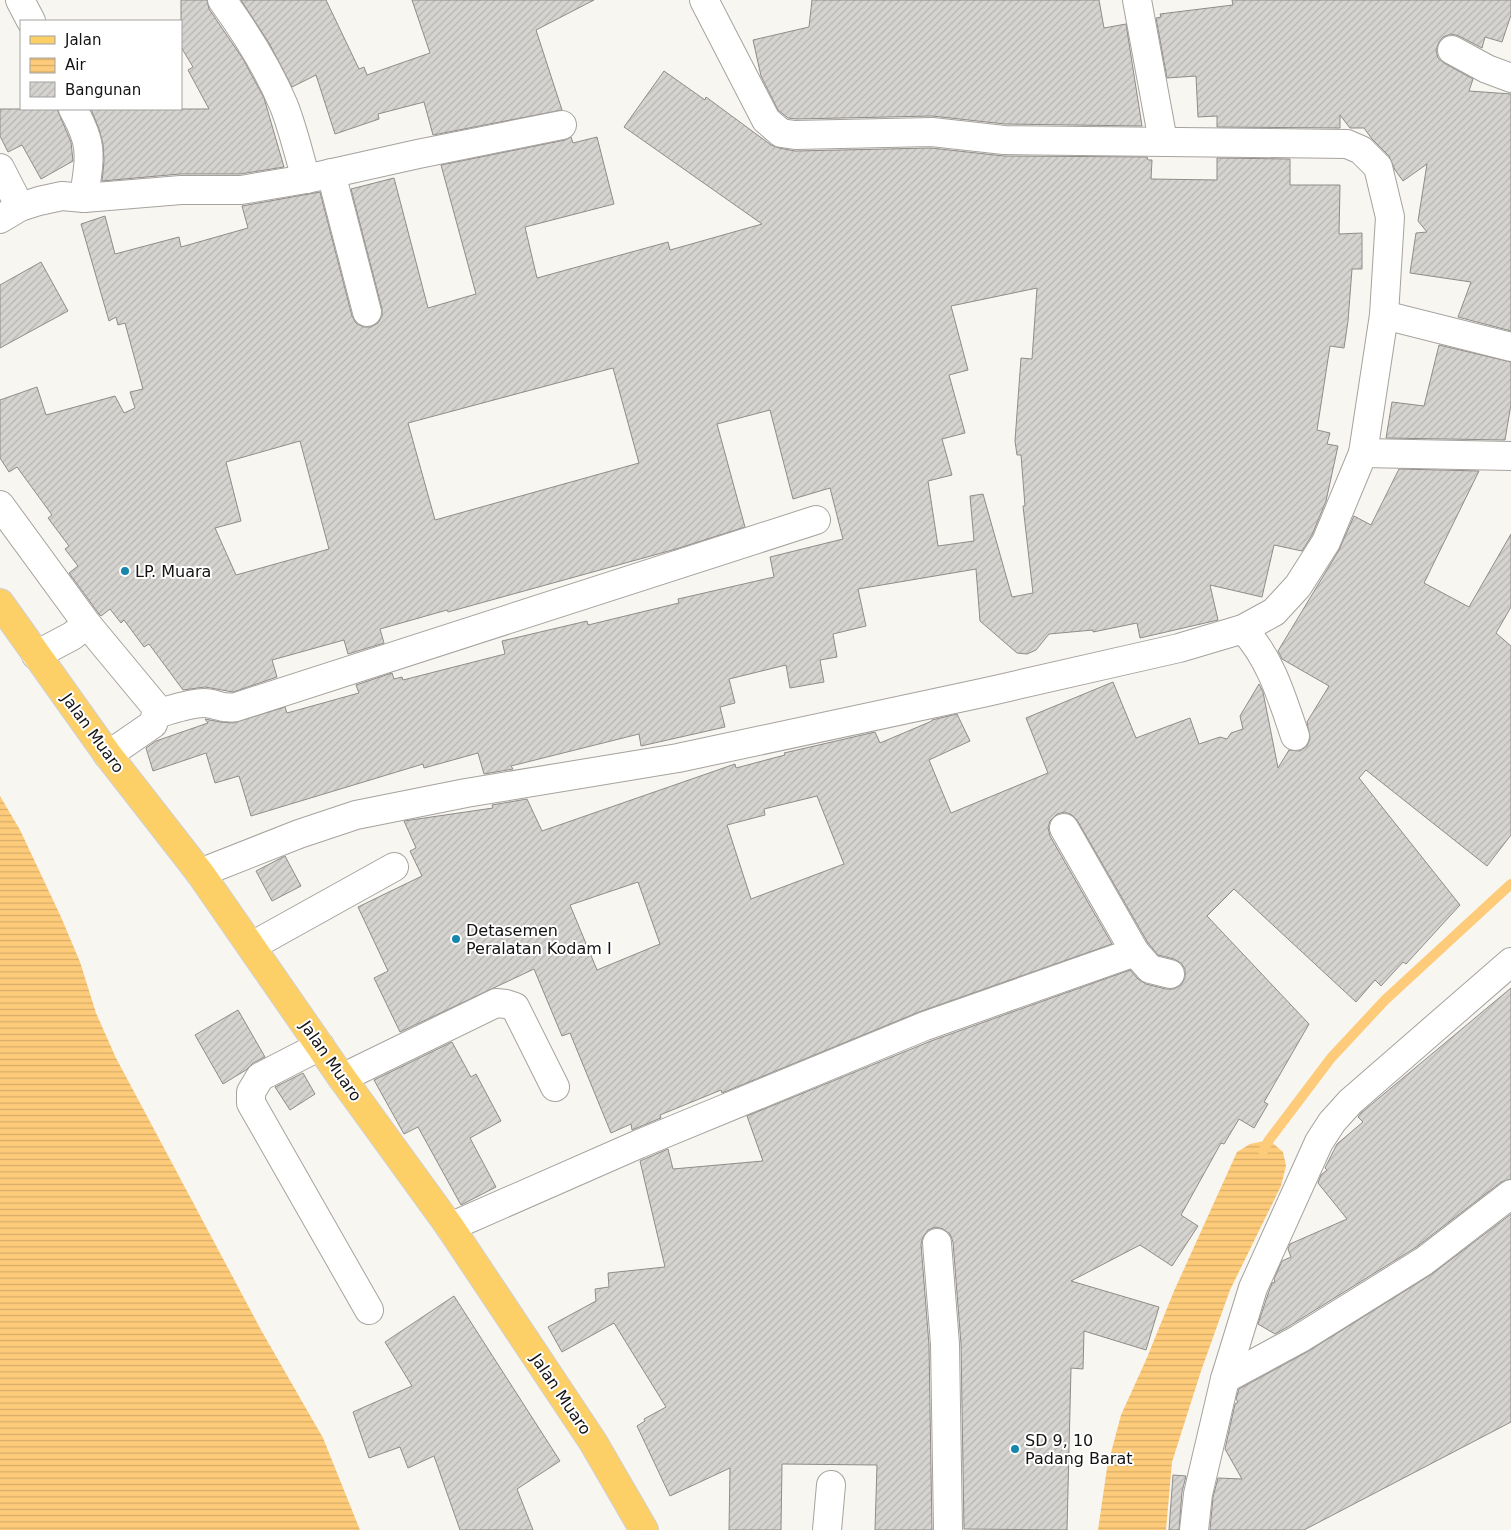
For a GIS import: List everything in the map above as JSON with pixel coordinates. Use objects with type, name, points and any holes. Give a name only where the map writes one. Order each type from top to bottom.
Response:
[{"type":"main road","name":"Jalan Muaro","points":[[0,603],[108,755],[200,872],[342,1078],[450,1227],[593,1442],[644,1530]]},
{"type":"street","points":[[20,0],[30,20]]},
{"type":"street","points":[[222,0],[245,33],[319,176],[367,312]]},
{"type":"street","points":[[200,872],[299,834],[356,815],[466,793],[687,756],[1179,648],[1243,629],[1274,612],[1298,586],[1326,542],[1363,453],[1384,315],[1390,216],[1378,167],[1361,150],[1347,144],[1004,140],[932,132],[795,135],[781,133],[766,120],[704,0]]},
{"type":"street","points":[[1137,0],[1163,141]]},
{"type":"street","points":[[1452,50],[1488,69],[1511,78]]},
{"type":"street","points":[[73,110],[86,138],[89,150],[84,198]]},
{"type":"street","points":[[0,168],[10,213],[39,200],[62,196],[84,198],[182,190],[241,190],[319,176],[562,125]]},
{"type":"street","points":[[1384,315],[1511,347]]},
{"type":"street","points":[[1363,453],[1511,456]]},
{"type":"street","points":[[0,505],[87,624],[155,706],[156,714],[152,724],[108,755]]},
{"type":"street","points":[[156,714],[206,703],[222,708],[236,707],[816,520]]},
{"type":"street","points":[[36,655],[72,636],[87,624]]},
{"type":"street","points":[[1243,629],[1254,640],[1266,659],[1295,736]]},
{"type":"street","points":[[1064,828],[1135,952],[1150,969],[1170,974]]},
{"type":"street","points":[[252,946],[394,867]]},
{"type":"street","points":[[450,1227],[639,1144],[925,1026],[1135,952]]},
{"type":"street","points":[[1194,1530],[1198,1494],[1225,1379],[1253,1288],[1319,1142],[1332,1122],[1350,1102],[1511,962]]},
{"type":"street","points":[[342,1078],[496,1003],[516,1007],[555,1087]]},
{"type":"street","points":[[320,1046],[260,1077],[252,1092],[251,1103],[369,1310]]},
{"type":"street","points":[[1225,1379],[1300,1339],[1424,1261],[1511,1194]]},
{"type":"street","points":[[937,1243],[945,1344],[948,1530]]},
{"type":"street","points":[[826,1530],[832,1485]]},
{"type":"water","points":[[0,796],[20,830],[61,917],[80,962],[96,1013],[116,1058],[261,1330],[323,1438],[360,1530],[0,1530]]},
{"type":"water","points":[[1269,1140],[1283,1152],[1286,1166],[1281,1186],[1230,1290],[1201,1371],[1172,1462],[1166,1530],[1098,1530],[1107,1468],[1121,1415],[1174,1291],[1237,1152],[1250,1144]]},
{"type":"building","points":[[181,0],[207,0],[209,9],[243,59],[264,98],[284,167],[240,174],[180,174],[102,181],[103,144],[91,110],[209,109],[188,70],[193,67],[182,49]]},
{"type":"building","points":[[241,0],[326,0],[359,69],[364,67],[367,75],[430,53],[412,0],[594,0],[536,30],[562,110],[433,135],[424,102],[378,114],[379,119],[335,134],[316,75],[292,87],[269,43]]},
{"type":"building","points":[[812,0],[1099,0],[1104,28],[1126,24],[1142,126],[1005,124],[932,116],[788,118],[778,110],[761,76],[753,40],[809,27]]},
{"type":"building","points":[[1232,0],[1511,0],[1511,15],[1502,42],[1485,37],[1482,48],[1451,34],[1443,37],[1436,50],[1438,58],[1444,63],[1473,79],[1469,91],[1511,94],[1511,331],[1458,317],[1471,282],[1410,273],[1416,233],[1427,232],[1418,221],[1427,164],[1403,181],[1395,170],[1389,156],[1364,128],[1350,128],[1340,115],[1340,128],[1217,127],[1217,116],[1198,117],[1196,76],[1167,78],[1156,18],[1161,17],[1160,14],[1233,5]]},
{"type":"building","points":[[664,71],[705,100],[706,97],[771,145],[795,151],[931,148],[1004,156],[1147,157],[1148,160],[1152,160],[1151,179],[1217,180],[1217,158],[1290,159],[1290,185],[1340,185],[1339,234],[1362,233],[1362,269],[1352,269],[1344,348],[1330,346],[1317,430],[1330,433],[1327,444],[1338,446],[1326,501],[1312,535],[1302,551],[1274,545],[1262,597],[1210,585],[1218,620],[1140,638],[1137,623],[1093,632],[1093,630],[1049,634],[1036,650],[1027,654],[1017,653],[980,621],[976,569],[858,589],[866,626],[833,634],[837,657],[820,660],[824,682],[790,688],[786,665],[729,679],[735,703],[720,707],[725,727],[641,746],[639,734],[511,766],[513,769],[484,774],[478,753],[424,768],[423,764],[251,816],[239,776],[215,783],[206,753],[153,771],[146,748],[156,741],[208,723],[205,719],[233,723],[285,707],[287,713],[359,693],[356,685],[392,673],[394,679],[402,677],[403,680],[505,654],[502,641],[587,621],[588,625],[679,603],[678,599],[774,577],[770,557],[843,539],[830,488],[793,499],[770,410],[717,424],[745,527],[676,549],[380,629],[384,643],[348,654],[344,640],[272,660],[277,677],[233,692],[205,687],[183,690],[149,644],[144,647],[124,620],[121,623],[110,609],[101,616],[99,614],[69,573],[78,566],[65,549],[69,546],[48,518],[52,515],[17,467],[9,472],[0,458],[0,400],[37,387],[46,415],[115,396],[124,413],[135,408],[130,392],[143,389],[125,323],[118,325],[116,317],[109,321],[81,224],[105,216],[115,254],[179,237],[181,247],[248,228],[242,206],[320,192],[352,316],[356,323],[363,327],[371,327],[378,323],[382,316],[382,309],[351,189],[394,178],[428,308],[476,294],[441,165],[565,140],[571,137],[573,143],[597,137],[614,204],[525,227],[537,278],[668,242],[670,250],[762,224],[624,127]],"holes":[[[1037,288],[1032,359],[1021,358],[1015,441],[1017,455],[1021,455],[1025,506],[1023,506],[1033,593],[1012,597],[983,494],[970,496],[974,541],[938,546],[928,481],[952,475],[942,439],[965,433],[949,375],[968,370],[951,306]],[[613,368],[639,463],[435,520],[408,423]],[[300,441],[329,549],[236,575],[215,528],[241,521],[226,462]]]},
{"type":"building","points":[[0,109],[57,110],[71,142],[73,161],[41,179],[22,145],[8,152],[0,136]]},
{"type":"building","points":[[41,262],[68,311],[0,348],[0,285]]},
{"type":"building","points":[[1439,345],[1511,362],[1511,404],[1505,440],[1386,438],[1392,402],[1424,406]]},
{"type":"building","points":[[1399,469],[1479,471],[1424,583],[1469,607],[1511,534],[1511,607],[1496,633],[1511,646],[1511,835],[1487,866],[1366,770],[1359,778],[1460,905],[1406,964],[1403,962],[1381,986],[1375,980],[1356,1002],[1234,889],[1207,916],[1309,1024],[1264,1102],[1268,1104],[1254,1128],[1239,1119],[1224,1144],[1221,1143],[1181,1215],[1198,1226],[1172,1266],[1140,1245],[1071,1281],[1159,1307],[1146,1350],[1084,1331],[1083,1369],[1071,1368],[1067,1530],[964,1529],[961,1344],[953,1242],[950,1234],[936,1227],[928,1230],[921,1244],[929,1345],[932,1530],[875,1530],[877,1465],[782,1464],[781,1530],[729,1530],[730,1468],[670,1496],[637,1426],[645,1421],[644,1419],[666,1407],[614,1323],[562,1352],[548,1327],[596,1301],[595,1289],[609,1287],[608,1273],[665,1267],[640,1161],[668,1149],[673,1169],[763,1161],[747,1116],[931,1041],[1130,970],[1138,979],[1146,984],[1174,989],[1181,985],[1185,978],[1185,969],[1181,963],[1174,959],[1158,955],[1148,943],[1077,820],[1065,812],[1057,814],[1050,821],[1048,828],[1050,836],[1112,944],[919,1012],[722,1093],[721,1090],[660,1115],[661,1118],[632,1130],[631,1124],[611,1133],[570,1033],[562,1036],[534,969],[400,1032],[374,978],[388,971],[358,907],[422,876],[410,851],[416,848],[404,821],[493,808],[492,805],[527,799],[542,831],[735,764],[736,768],[785,755],[784,753],[875,732],[880,743],[932,720],[957,714],[970,741],[929,760],[951,813],[1048,773],[1026,718],[1113,682],[1136,738],[1190,718],[1199,744],[1220,737],[1227,739],[1231,733],[1243,729],[1240,716],[1259,684],[1263,692],[1278,768],[1289,750],[1300,751],[1307,746],[1310,739],[1307,722],[1329,686],[1282,659],[1278,651],[1339,550],[1354,516],[1371,525]],"holes":[[[817,796],[844,864],[751,899],[727,825],[765,815],[764,809]],[[638,882],[660,944],[597,970],[570,905]]]},
{"type":"building","points":[[285,856],[301,886],[272,901],[256,871]]},
{"type":"building","points":[[1511,988],[1511,1179],[1501,1182],[1415,1248],[1291,1325],[1275,1334],[1258,1324],[1272,1283],[1275,1282],[1274,1279],[1282,1261],[1291,1257],[1288,1249],[1290,1244],[1347,1219],[1318,1183],[1321,1175],[1327,1170],[1325,1168],[1337,1144],[1363,1122],[1358,1117],[1361,1113]]},
{"type":"building","points":[[238,1010],[265,1057],[223,1084],[195,1035]]},
{"type":"building","points":[[452,1042],[471,1077],[476,1074],[501,1121],[470,1138],[496,1187],[461,1205],[418,1127],[404,1134],[374,1080]]},
{"type":"building","points":[[303,1073],[315,1094],[290,1110],[275,1087]]},
{"type":"building","points":[[1511,1214],[1511,1422],[1304,1530],[1210,1530],[1213,1497],[1218,1478],[1242,1479],[1225,1449],[1235,1404],[1238,1402],[1236,1399],[1239,1389],[1307,1352],[1432,1274]]},
{"type":"building","points":[[454,1296],[560,1461],[517,1489],[533,1530],[460,1530],[434,1456],[408,1468],[400,1447],[369,1458],[353,1412],[412,1386],[385,1342]]},
{"type":"building","points":[[1173,1475],[1186,1476],[1182,1492],[1179,1530],[1169,1530]]},
{"type":"waterway","points":[[1263,1151],[1269,1140],[1331,1058],[1385,1000],[1511,884]]},
{"type":"place","name":"LP. Muara","points":[[125,571]]},
{"type":"place","name":"Detasemen Peralatan Kodam I","points":[[456,939]]},
{"type":"place","name":"SD 9, 10 Padang Barat","points":[[1015,1449]]}]
